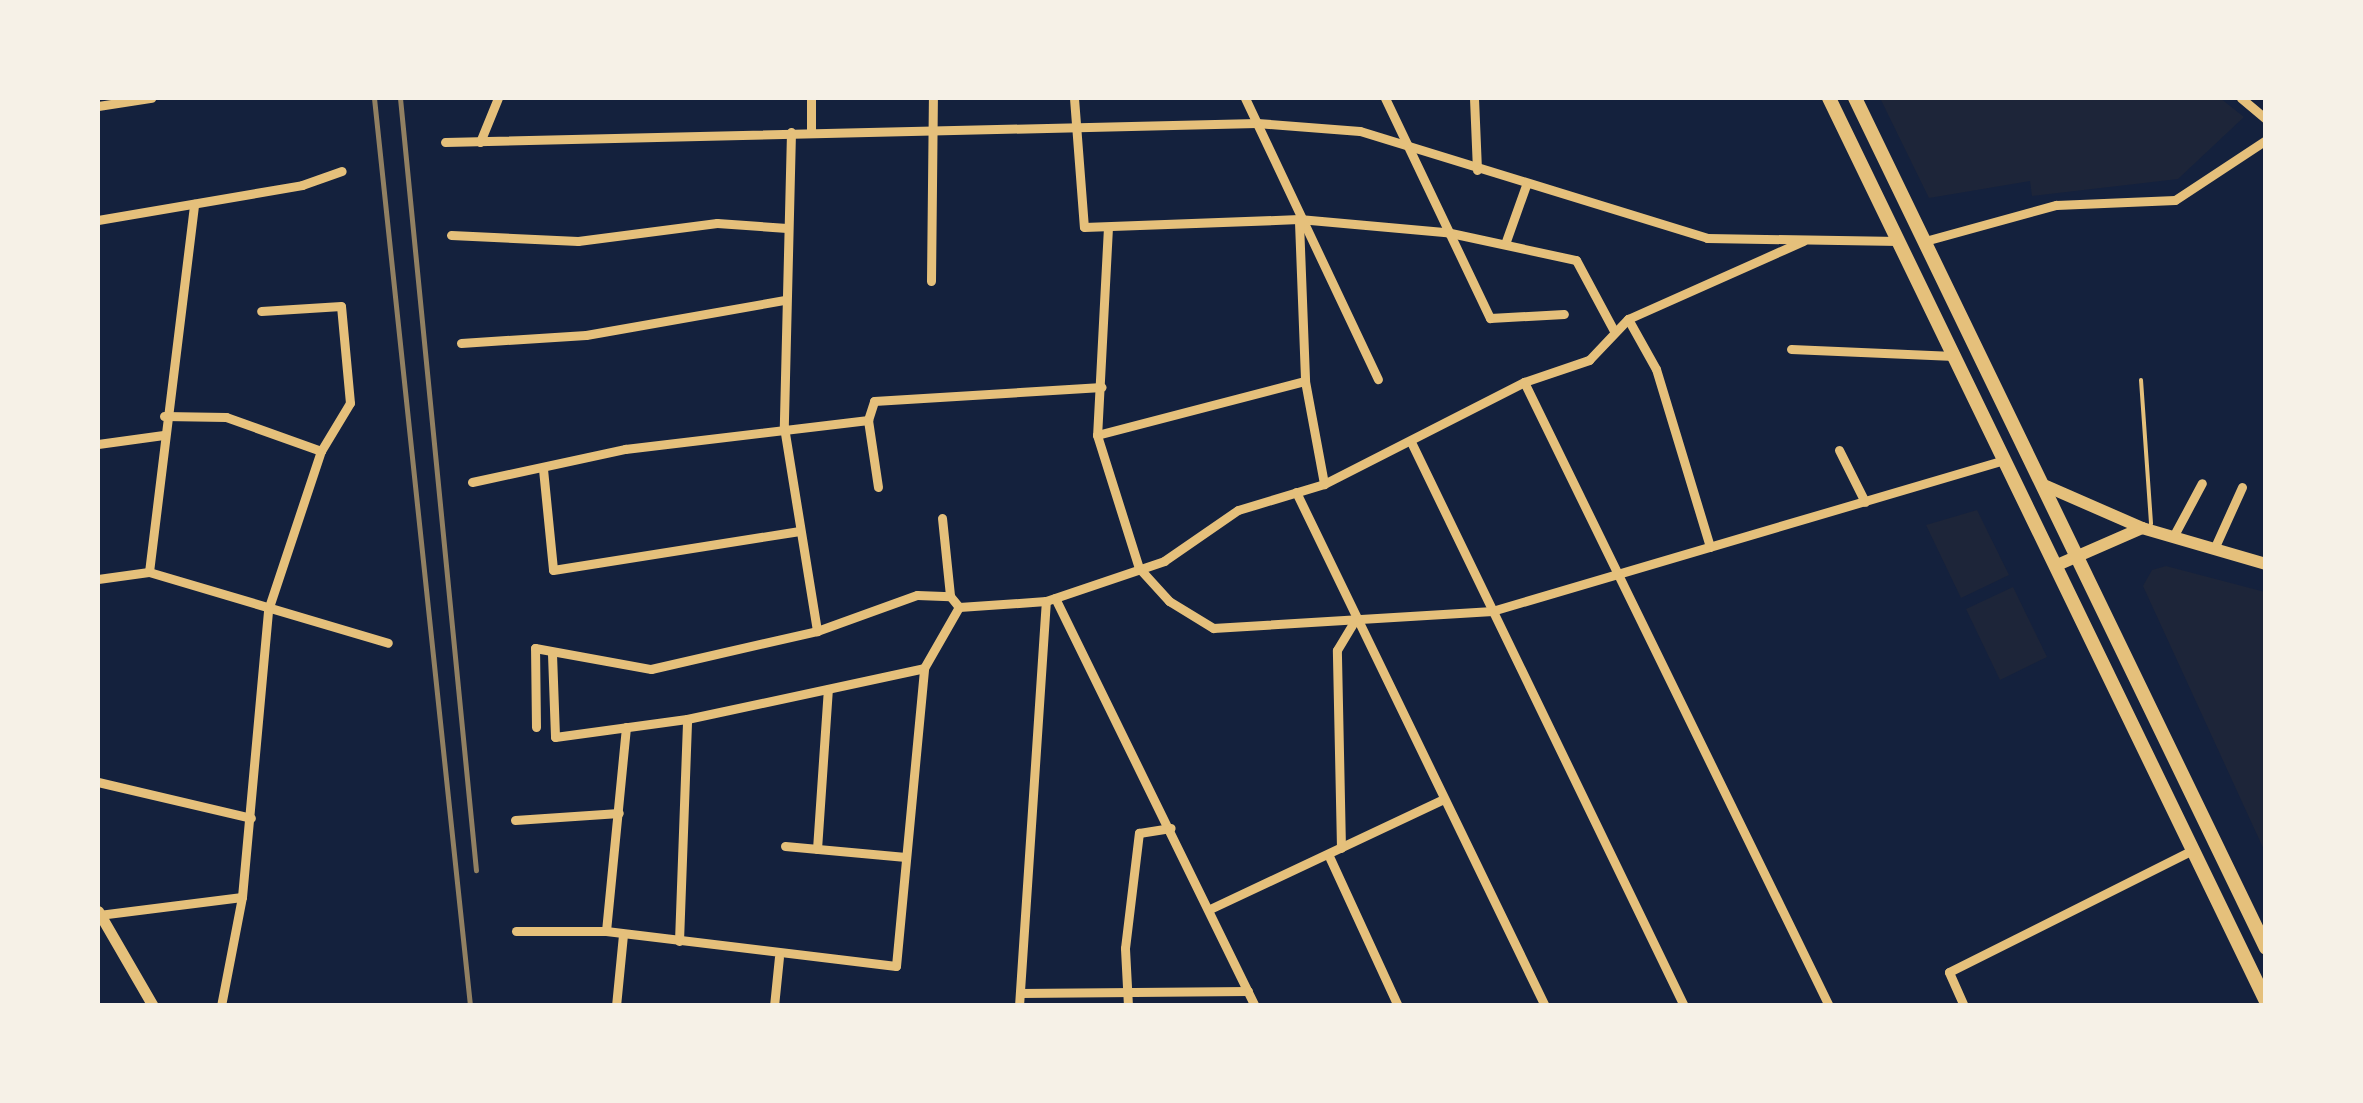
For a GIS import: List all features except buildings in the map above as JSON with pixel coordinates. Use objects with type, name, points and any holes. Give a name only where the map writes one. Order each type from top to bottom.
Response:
[{"type":"main road","points":[[1829,98],[2266,1001]]},
{"type":"main road","points":[[1855,98],[2046,486],[2266,948]]},
{"type":"main road","points":[[2046,486],[2146,529],[2266,564]]},
{"type":"main road","points":[[2056,566],[2146,529]]},
{"type":"street","points":[[98,106],[151,98]]},
{"type":"street","points":[[480,142],[498,98]]},
{"type":"street","points":[[811,98],[811,130]]},
{"type":"street","points":[[931,281],[933,98]]},
{"type":"street","points":[[1074,98],[1084,227],[1298,219],[1446,232],[1576,260],[1614,331]]},
{"type":"street","points":[[1245,98],[1298,219],[1378,379]]},
{"type":"street","points":[[1385,98],[1490,318],[1564,314]]},
{"type":"street","points":[[1474,98],[1478,170]]},
{"type":"street","points":[[2241,98],[2266,119]]},
{"type":"street","points":[[445,142],[811,130],[1078,132],[1257,123],[1360,132],[1707,238],[1898,241]]},
{"type":"street","points":[[791,132],[784,427],[817,631]]},
{"type":"street","points":[[1925,241],[2056,206],[2175,200],[2266,140]]},
{"type":"street","points":[[98,220],[302,185],[342,170]]},
{"type":"street","points":[[1505,244],[1526,185]]},
{"type":"street","points":[[149,572],[164,416],[194,204]]},
{"type":"street","points":[[1298,219],[1304,381],[1324,484]]},
{"type":"street","points":[[451,235],[578,241],[717,223],[787,228]]},
{"type":"street","points":[[1108,226],[1097,435],[1140,568],[1169,602],[1213,628],[1492,611],[2004,460]]},
{"type":"street","points":[[959,607],[1050,600],[1164,561],[1238,510],[1324,484],[1412,444],[1524,382],[1590,360],[1628,320],[1806,240]]},
{"type":"street","points":[[461,343],[586,335],[785,300]]},
{"type":"street","points":[[221,1006],[242,897],[268,610],[321,450],[350,404],[341,306],[261,311]]},
{"type":"street","points":[[1628,320],[1656,369],[1710,547]]},
{"type":"street","points":[[1791,349],[1954,356]]},
{"type":"street","points":[[1097,435],[1304,381]]},
{"type":"street","points":[[1524,382],[1829,1006]]},
{"type":"street","points":[[878,487],[868,420],[874,401],[1102,387]]},
{"type":"street","points":[[164,416],[226,417],[321,450]]},
{"type":"street","points":[[472,482],[626,448],[868,420]]},
{"type":"street","points":[[98,444],[162,435]]},
{"type":"street","points":[[1412,444],[1684,1006]]},
{"type":"street","points":[[1839,450],[1865,502]]},
{"type":"street","points":[[543,469],[553,570],[798,532]]},
{"type":"street","points":[[2172,537],[2202,482]]},
{"type":"street","points":[[2214,549],[2242,486]]},
{"type":"street","points":[[1296,492],[1354,620],[1544,1006]]},
{"type":"street","points":[[942,518],[950,596],[959,607]]},
{"type":"street","points":[[98,579],[149,572],[388,643]]},
{"type":"street","points":[[536,727],[535,648],[651,669],[817,631],[917,595],[950,596]]},
{"type":"street","points":[[1019,1006],[1029,816],[1050,600]]},
{"type":"street","points":[[1050,600],[1212,908],[1255,1006]]},
{"type":"street","points":[[516,931],[606,931],[779,957],[896,966],[924,668],[959,607]]},
{"type":"street","points":[[1341,848],[1337,650],[1354,620]]},
{"type":"street","points":[[552,654],[554,737],[687,719],[924,668]]},
{"type":"street","points":[[817,849],[828,688]]},
{"type":"street","points":[[678,941],[687,719]]},
{"type":"street","points":[[606,931],[626,727]]},
{"type":"street","points":[[98,782],[251,818]]},
{"type":"street","points":[[1212,908],[1442,800]]},
{"type":"street","points":[[515,820],[619,813]]},
{"type":"street","points":[[1128,1006],[1125,948],[1139,834],[1171,828]]},
{"type":"street","points":[[785,846],[906,857]]},
{"type":"street","points":[[1964,1006],[1949,972],[2193,850]]},
{"type":"street","points":[[1328,854],[1398,1006]]},
{"type":"street","points":[[153,1006],[98,913],[242,897]]},
{"type":"street","points":[[616,1006],[622,934]]},
{"type":"street","points":[[774,1006],[779,957]]},
{"type":"street","points":[[1020,993],[1248,991]]},
{"type":"lane","points":[[2140,380],[2146,529]]},
{"type":"shaded area","points":[[1880,98],[2220,98],[2244,117],[2178,179],[2032,196],[2030,181],[1929,198]]},
{"type":"shaded area","points":[[1977,510],[2009,575],[1961,598],[1926,525]]},
{"type":"shaded area","points":[[2166,566],[2265,592],[2265,852],[2143,586],[2152,570]]},
{"type":"shaded area","points":[[2013,587],[2047,657],[2000,680],[1966,609]]},
{"type":"railway","points":[[374,98],[470,1006]]},
{"type":"railway","points":[[400,98],[476,870]]}]
